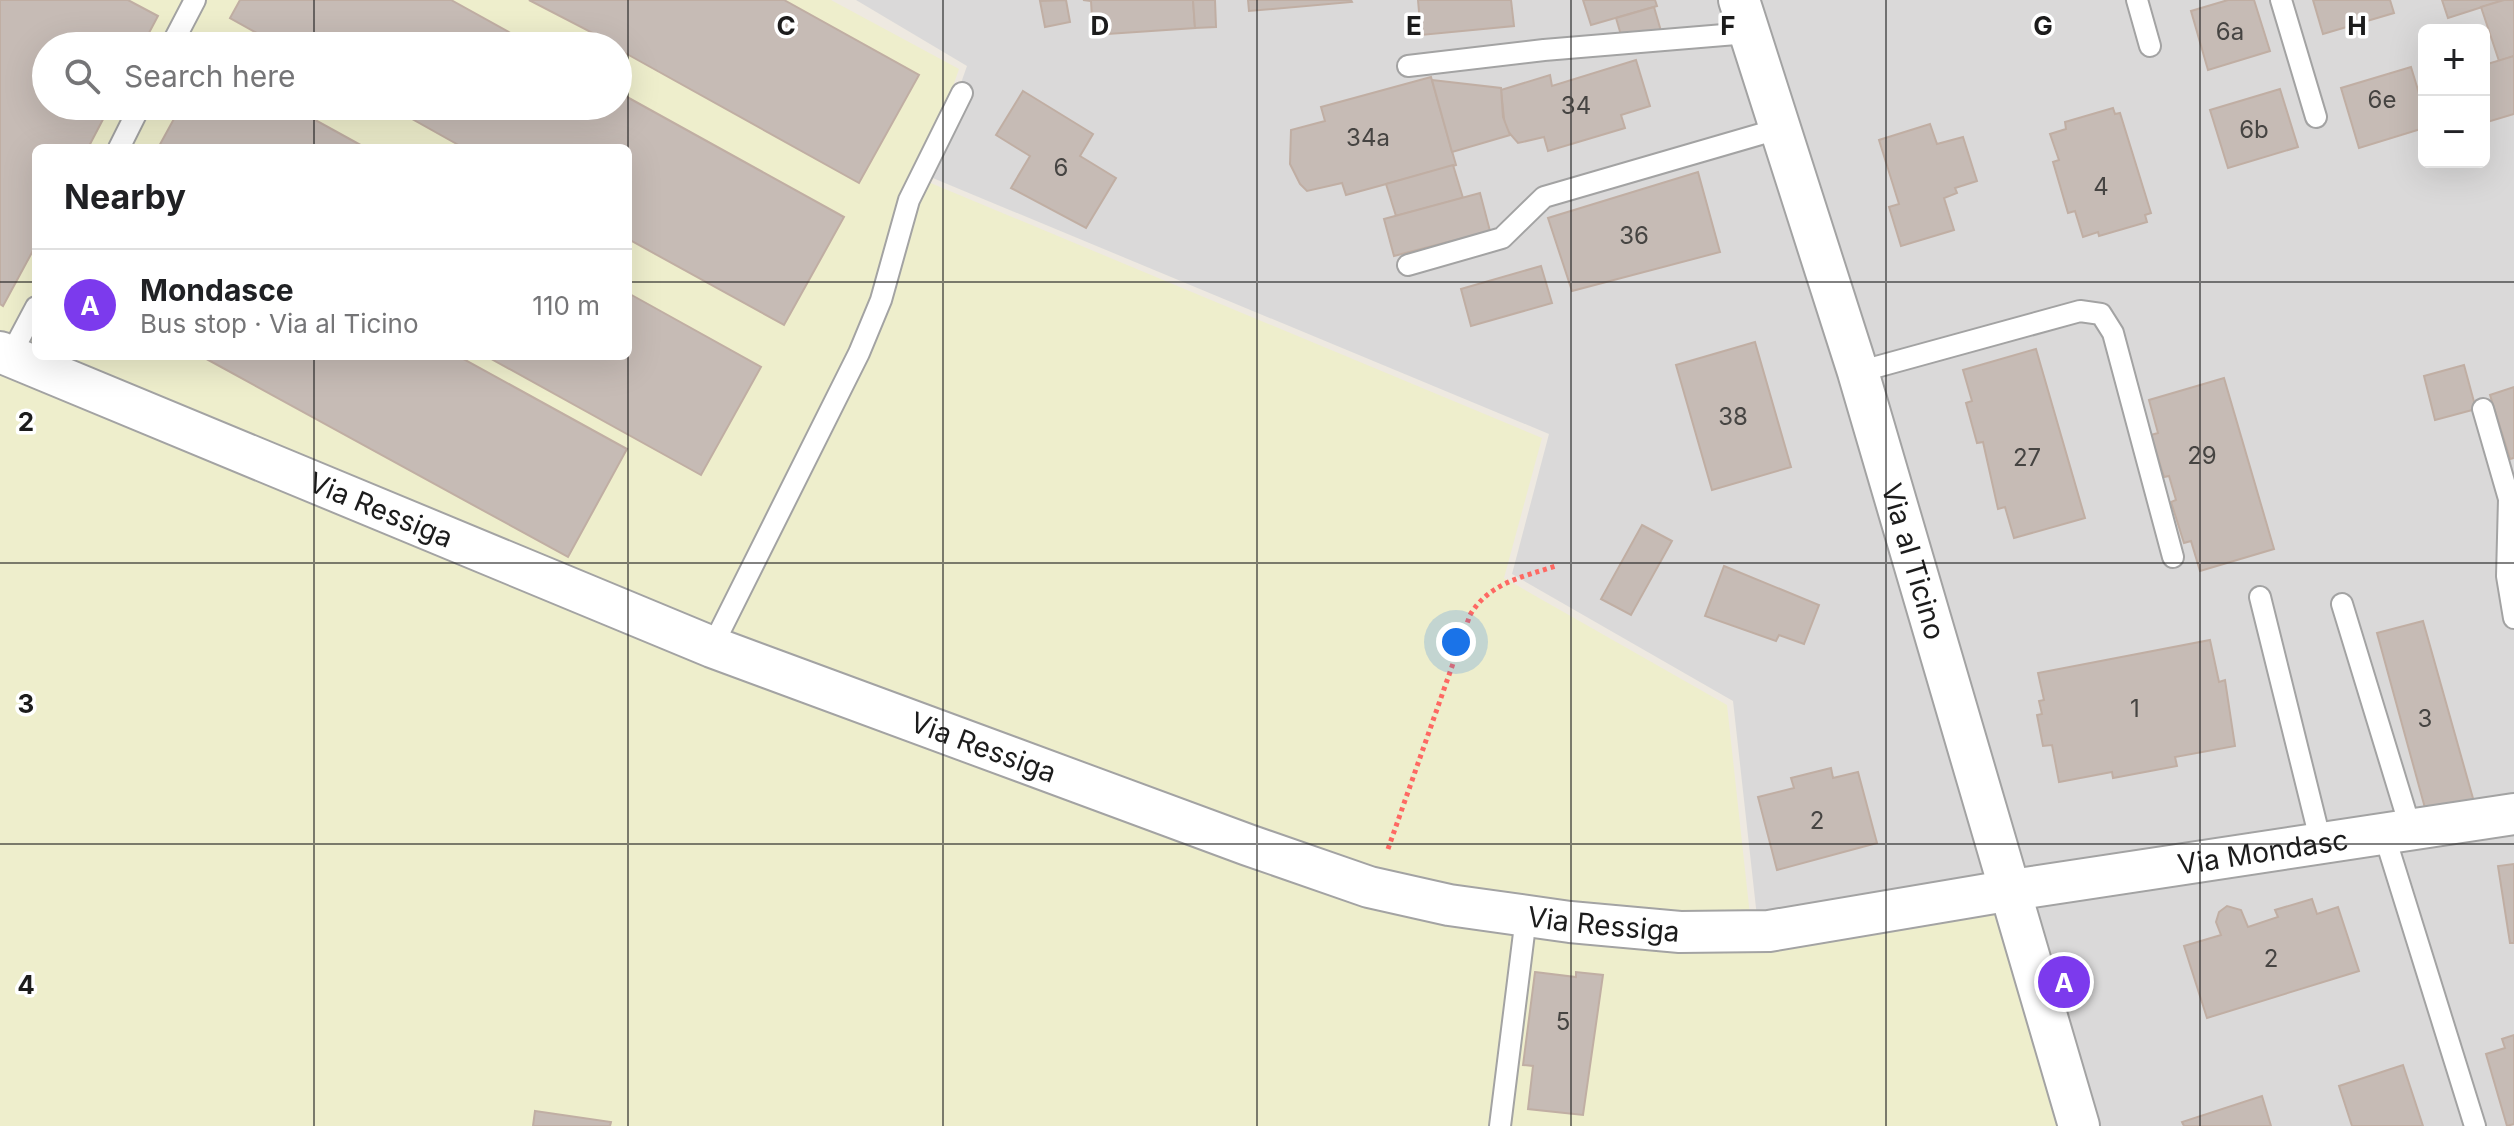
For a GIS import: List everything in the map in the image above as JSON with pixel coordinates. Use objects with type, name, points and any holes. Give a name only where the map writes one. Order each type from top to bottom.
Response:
[{"type":"street","name":"Via al Ticino","points":[[1743,17],[1858,372],[2079,1126]]},
{"type":"street","name":"Via Ressiga","points":[[5,354],[712,647],[1369,887],[1449,905],[1526,917],[1728,934],[1801,927],[2012,890]]},
{"type":"street","name":"Via Mondasc","points":[[2012,890],[2514,814]]},
{"type":"lane","points":[[178,32],[195,0]]},
{"type":"lane","points":[[2137,0],[2150,46]]},
{"type":"lane","points":[[2281,0],[2316,117]]},
{"type":"lane","points":[[1408,66],[1544,50],[1743,17]]},
{"type":"lane","points":[[712,647],[859,353],[885,288],[909,200],[962,93]]},
{"type":"lane","points":[[121,144],[133,120]]},
{"type":"lane","points":[[1408,265],[1502,238],[1544,197],[1778,129]]},
{"type":"lane","points":[[1858,372],[2080,311],[2101,314],[2113,333],[2173,557]]},
{"type":"lane","points":[[5,354],[32,313]]},
{"type":"lane","points":[[2483,409],[2509,499],[2507,576],[2514,618]]},
{"type":"lane","points":[[2260,597],[2321,843]]},
{"type":"lane","points":[[2342,604],[2397,832],[2475,1126]]},
{"type":"lane","points":[[1500,1126],[1526,917]]},
{"type":"path","points":[[1369,887],[1395,834],[1470,615],[1487,593],[1500,585],[1556,566]]},
{"type":"shaded area","points":[[856,0],[2514,0],[2514,1126],[2086,1126],[1759,935],[1733,701],[1512,574],[1549,434],[928,176],[967,66]]},
{"type":"green space","points":[[0,0],[831,0],[959,69],[921,179],[1542,438],[1504,578],[1727,705],[1753,943],[2010,894],[2079,1126],[0,1126]]},
{"type":"building","points":[[0,0],[128,0],[158,16],[149,32],[32,32],[32,120],[103,120],[90,144],[32,144],[32,252],[3,306],[0,304]]},
{"type":"building","points":[[240,0],[451,0],[509,32],[255,32],[230,18]]},
{"type":"building","points":[[529,0],[784,0],[919,75],[859,183],[632,57],[632,32],[591,32]]},
{"type":"building","points":[[1066,0],[1070,22],[1045,27],[1040,1]]},
{"type":"building","points":[[1083,0],[1193,0],[1195,28],[1093,35],[1091,1]]},
{"type":"building","points":[[1193,0],[1215,0],[1216,27],[1195,28]]},
{"type":"building","points":[[1248,0],[1351,0],[1352,2],[1249,11]]},
{"type":"building","points":[[1418,0],[1511,0],[1514,26],[1421,35]]},
{"type":"building","points":[[1583,0],[1655,0],[1657,6],[1591,25]]},
{"type":"building","points":[[2228,0],[2254,0],[2270,51],[2208,70],[2191,11]]},
{"type":"building","points":[[2313,0],[2390,0],[2394,13],[2323,34]]},
{"type":"building","points":[[2442,0],[2504,0],[2448,18]]},
{"type":"building","points":[[2514,0],[2514,56],[2499,61],[2490,24],[2487,24],[2481,7]]},
{"type":"building","points":[[1654,7],[1661,31],[1621,35],[1616,18]]},
{"type":"building","points":[[2514,56],[2514,114],[2490,121],[2490,96],[2490,63]]},
{"type":"building","points":[[1636,60],[1650,106],[1621,115],[1625,128],[1548,151],[1544,137],[1518,143],[1505,128],[1501,90],[1550,75],[1552,86]]},
{"type":"building","points":[[2411,67],[2418,90],[2418,130],[2359,148],[2341,88]]},
{"type":"building","points":[[1431,77],[1456,165],[1346,195],[1342,183],[1307,191],[1300,184],[1290,164],[1291,130],[1325,121],[1321,107]]},
{"type":"building","points":[[1432,80],[1501,88],[1503,117],[1510,135],[1452,152]]},
{"type":"building","points":[[2280,89],[2298,147],[2228,168],[2210,110]]},
{"type":"building","points":[[1023,91],[1093,134],[1080,156],[1116,178],[1086,228],[1011,188],[1030,156],[996,135]]},
{"type":"building","points":[[632,100],[844,217],[784,325],[632,241],[632,144],[457,144],[414,120],[632,120]]},
{"type":"building","points":[[2113,108],[2115,114],[2120,113],[2151,213],[2145,215],[2147,222],[2099,236],[2098,232],[2083,237],[2075,211],[2068,213],[2053,162],[2059,160],[2050,134],[2066,129],[2065,122]]},
{"type":"building","points":[[173,120],[315,120],[359,144],[160,144]]},
{"type":"building","points":[[1930,124],[1937,144],[1963,137],[1977,181],[1955,188],[1957,193],[1944,198],[1954,230],[1901,246],[1889,207],[1899,204],[1879,140]]},
{"type":"building","points":[[1453,165],[1463,198],[1396,216],[1386,184]]},
{"type":"building","points":[[1698,172],[1720,252],[1572,291],[1548,218]]},
{"type":"building","points":[[1480,193],[1490,231],[1394,256],[1384,219]]},
{"type":"building","points":[[1541,266],[1552,303],[1471,326],[1461,289]]},
{"type":"building","points":[[632,295],[761,367],[701,475],[493,360],[632,360]]},
{"type":"building","points":[[1755,342],[1791,467],[1712,490],[1676,365]]},
{"type":"building","points":[[2036,349],[2085,518],[2014,538],[2005,507],[1998,509],[1983,442],[1977,443],[1966,403],[1972,401],[1963,370]]},
{"type":"building","points":[[208,360],[465,360],[627,449],[568,557]]},
{"type":"building","points":[[2464,365],[2476,409],[2435,420],[2424,376]]},
{"type":"building","points":[[2224,378],[2274,549],[2200,571],[2191,541],[2184,543],[2171,502],[2176,500],[2169,476],[2164,477],[2151,435],[2158,433],[2149,400]]},
{"type":"building","points":[[2514,387],[2514,458],[2510,459],[2490,395]]},
{"type":"building","points":[[1642,525],[1672,541],[1631,615],[1601,599]]},
{"type":"building","points":[[1724,566],[1819,605],[1804,644],[1779,635],[1776,641],[1705,616]]},
{"type":"building","points":[[2423,621],[2474,802],[2425,808],[2377,633]]},
{"type":"building","points":[[2210,640],[2219,682],[2225,680],[2235,746],[2175,757],[2177,766],[2113,778],[2112,772],[2059,782],[2052,745],[2043,746],[2037,715],[2042,714],[2039,701],[2044,700],[2038,673]]},
{"type":"building","points":[[1831,768],[1833,778],[1858,772],[1877,843],[1777,870],[1758,797],[1794,788],[1791,778]]},
{"type":"building","points":[[2514,864],[2514,943],[2510,943],[2498,866]]},
{"type":"building","points":[[2312,899],[2317,914],[2338,907],[2359,971],[2207,1018],[2184,946],[2221,935],[2216,922],[2219,912],[2227,906],[2241,910],[2248,927],[2278,917],[2275,910]]},
{"type":"building","points":[[1535,972],[1576,977],[1576,972],[1603,975],[1583,1115],[1528,1109],[1533,1066],[1523,1065]]},
{"type":"building","points":[[2514,1035],[2514,1124],[2507,1126],[2486,1054],[2505,1048],[2502,1039]]},
{"type":"building","points":[[2403,1065],[2423,1126],[2352,1126],[2339,1086]]},
{"type":"building","points":[[2262,1096],[2271,1126],[2184,1126],[2182,1122]]},
{"type":"building","points":[[535,1111],[611,1122],[610,1126],[533,1126]]},
{"type":"place","name":"Mondasce","points":[[2064,982]]}]
